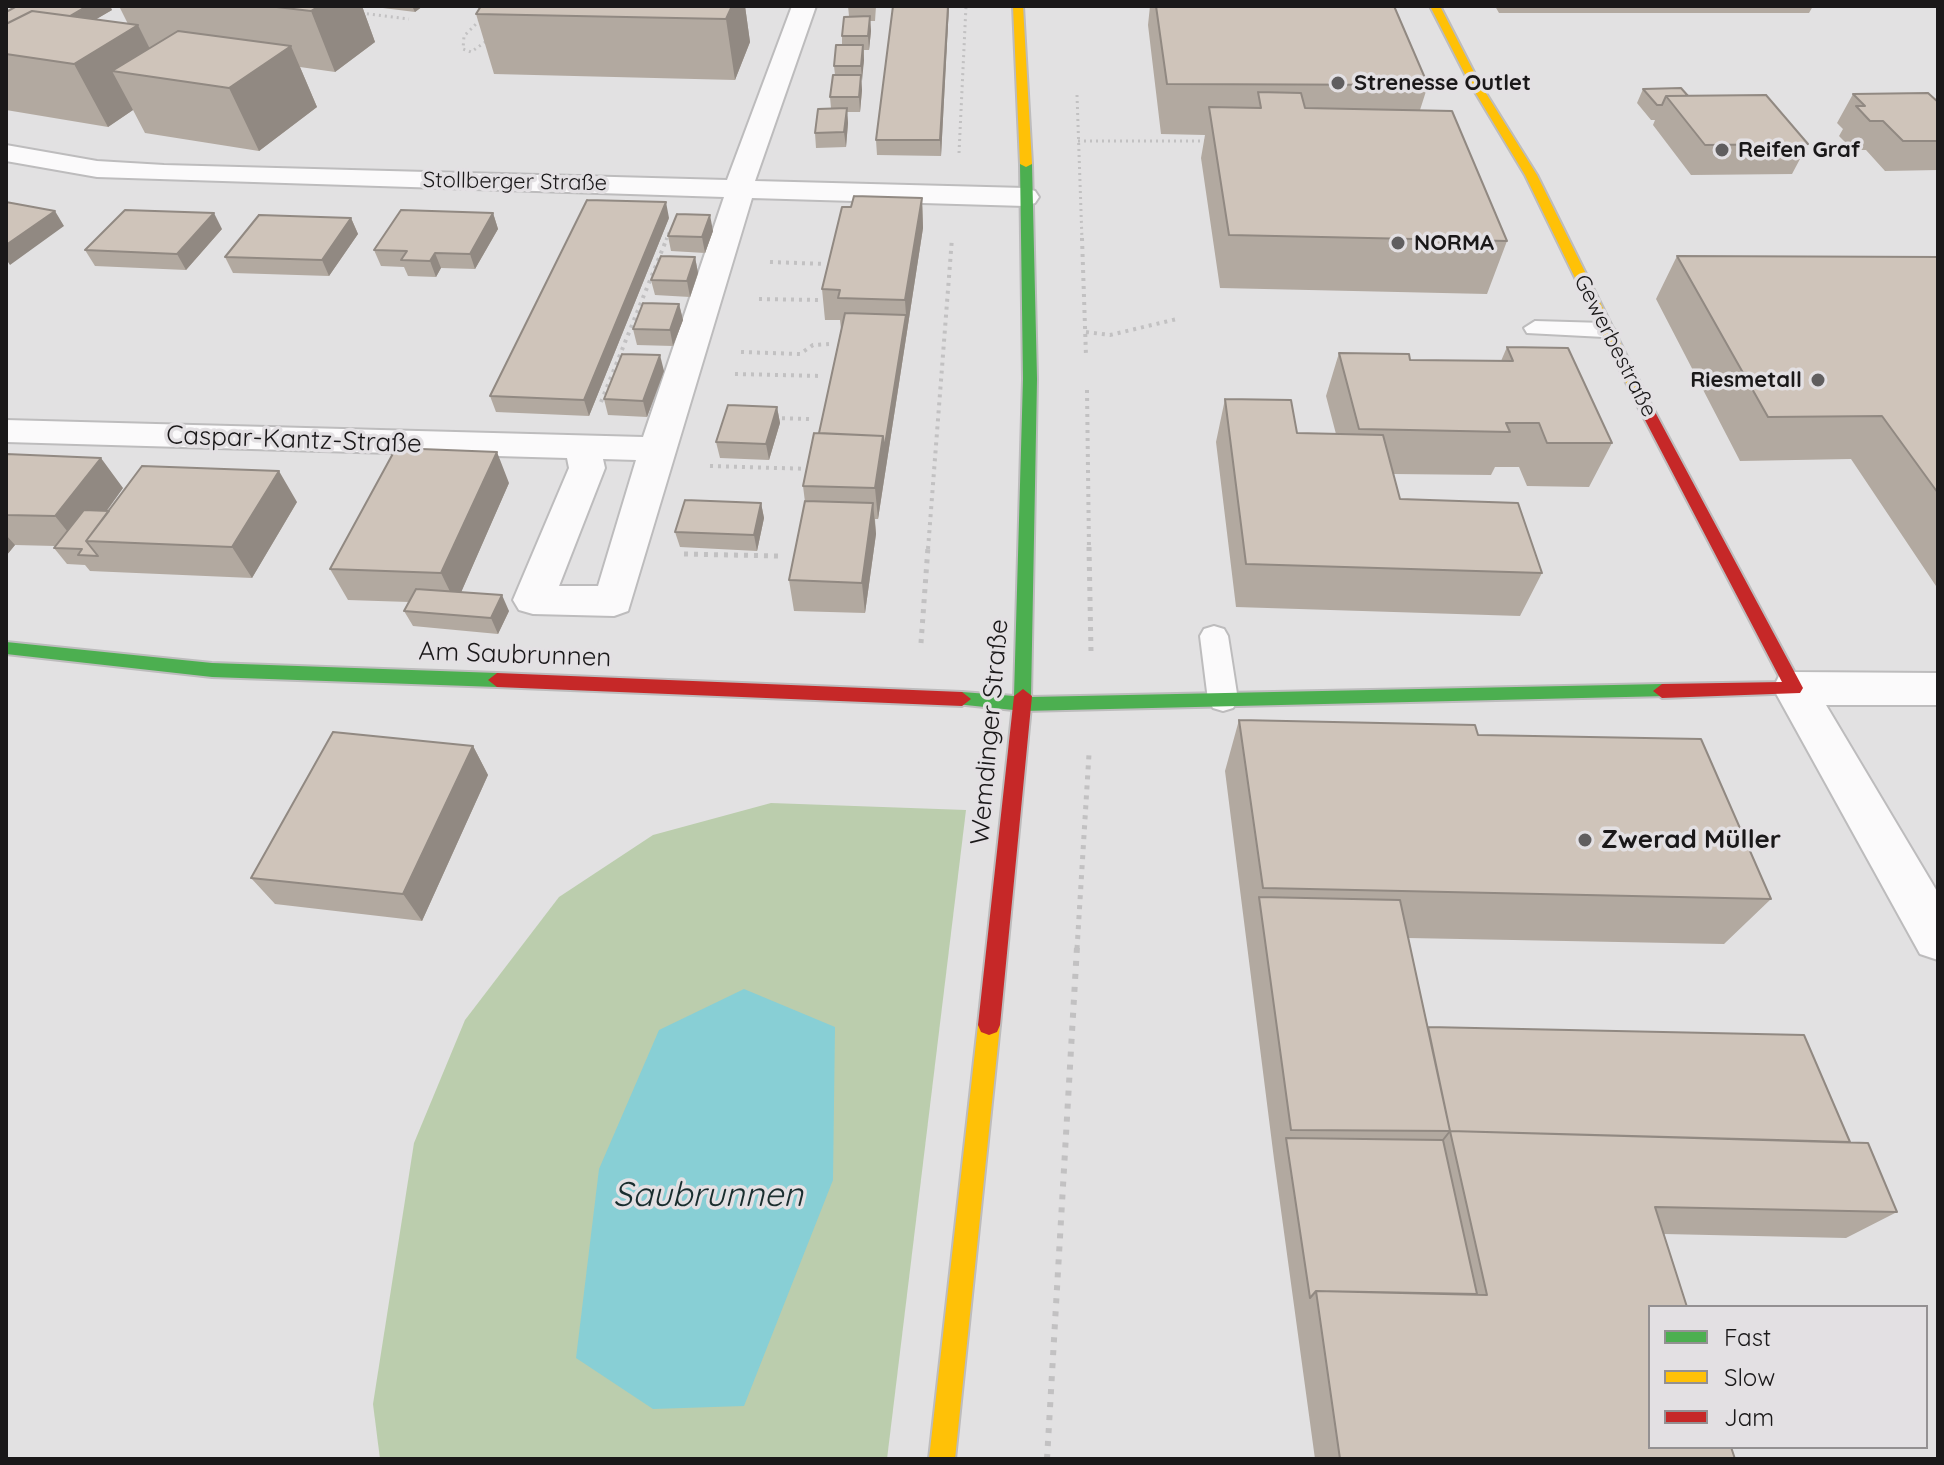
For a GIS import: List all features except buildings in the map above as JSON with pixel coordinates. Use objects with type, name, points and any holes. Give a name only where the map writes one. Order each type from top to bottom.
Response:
[{"type":"street","points":[[583,448],[587,468],[533,600],[614,601],[654,457],[739,188],[804,6]]},
{"type":"street","name":"Wemdinger Straße","points":[[942,1459],[1023,704],[1030,379],[1026,142],[1018,6]]},
{"type":"street","name":"Gewerbestraße","points":[[1435,6],[1474,82],[1531,175],[1604,330],[1794,688],[1938,938]]},
{"type":"street","name":"Stollberger Straße","points":[[6,153],[97,169],[164,173],[1025,197]]},
{"type":"street","name":"Caspar-Kantz-Straße","points":[[6,431],[583,448],[654,457]]},
{"type":"street","name":"Am Saubrunnen","points":[[6,648],[212,670],[911,695],[1023,704]]},
{"type":"street","points":[[1023,704],[1794,688],[1938,689]]},
{"type":"lane","points":[[1535,328],[1604,330]]},
{"type":"lane","points":[[1214,636],[1223,700]]},
{"type":"path","points":[[911,695],[922,639],[953,195],[961,140],[966,6]]},
{"type":"path","points":[[354,12],[409,19]]},
{"type":"path","points":[[484,15],[464,36],[463,49],[471,52],[493,39]]},
{"type":"path","points":[[1026,142],[1221,141]]},
{"type":"path","points":[[583,448],[674,221]]},
{"type":"path","points":[[1086,332],[1110,335],[1177,319]]},
{"type":"path","points":[[685,361],[800,354],[813,345],[829,344]]},
{"type":"path","points":[[685,361],[822,376]]},
{"type":"path","points":[[761,418],[809,419]]},
{"type":"path","points":[[654,457],[817,469]]},
{"type":"path","points":[[626,552],[779,556]]},
{"type":"green space","points":[[771,803],[966,810],[887,1459],[380,1459],[373,1404],[414,1143],[465,1020],[559,897],[653,835]]},
{"type":"water","name":"Saubrunnen","points":[[744,989],[835,1027],[833,1180],[744,1406],[653,1409],[576,1358],[599,1169],[659,1030]]},
{"type":"traffic: fast","points":[[1023,696],[1030,379],[1026,164]]},
{"type":"traffic: fast","points":[[6,648],[212,670],[497,680]]},
{"type":"traffic: fast","points":[[962,699],[1023,704],[1662,691]]},
{"type":"traffic: slow","points":[[1018,6],[1026,164]]},
{"type":"traffic: slow","points":[[1435,6],[1474,82],[1531,175],[1640,397]]},
{"type":"traffic: slow","points":[[942,1459],[989,1025]]},
{"type":"traffic: jam","points":[[1640,397],[1794,688],[1662,691]]},
{"type":"traffic: jam","points":[[497,680],[962,699]]},
{"type":"traffic: jam","points":[[989,1025],[1023,696]]},
{"type":"place","name":"Strenesse Outlet","points":[[1338,83]]},
{"type":"place","name":"Reifen Graf","points":[[1722,150]]},
{"type":"place","name":"NORMA","points":[[1398,243]]},
{"type":"place","name":"Riesmetall","points":[[1818,380]]},
{"type":"place","name":"Zwerad Müller","points":[[1585,840]]}]
